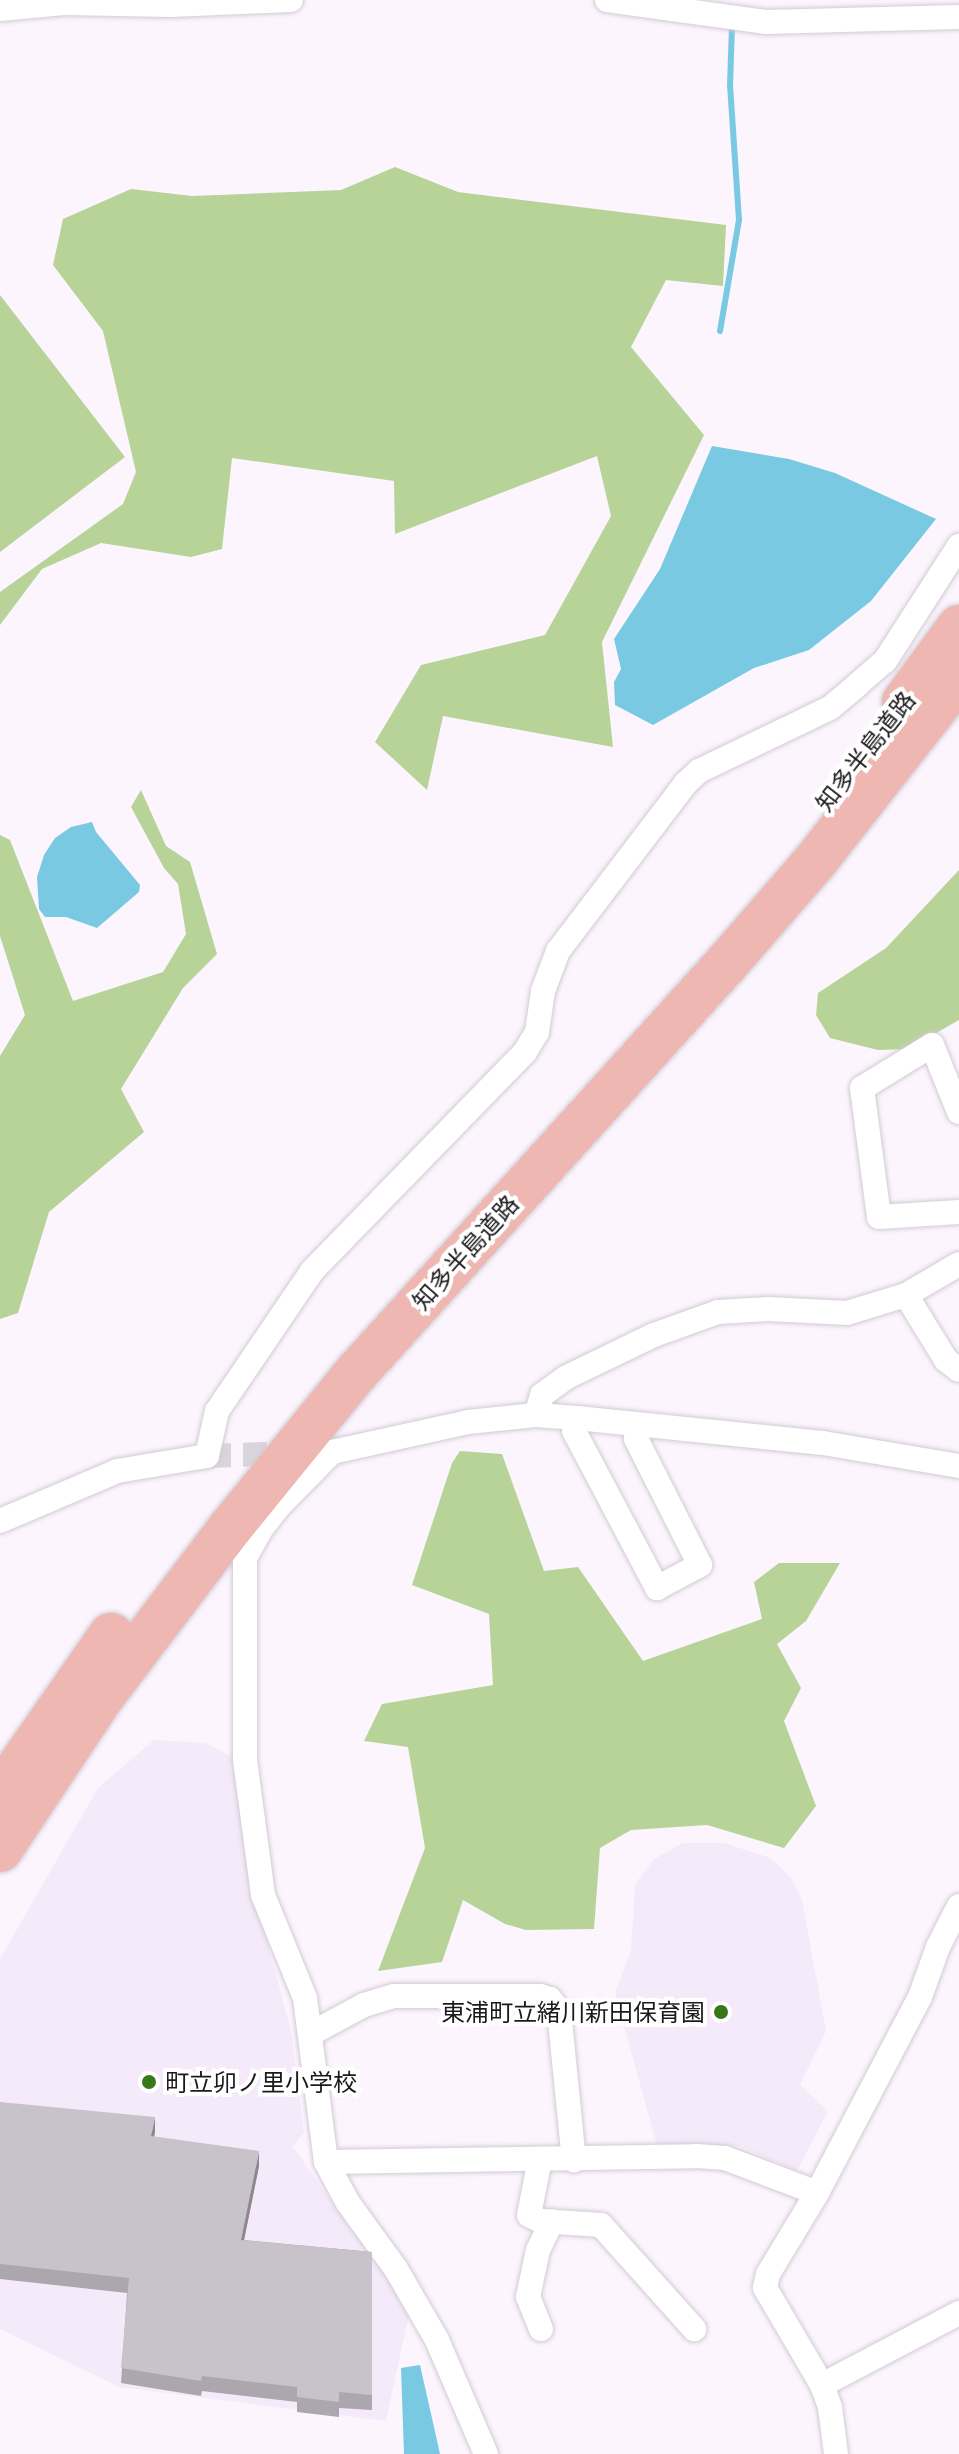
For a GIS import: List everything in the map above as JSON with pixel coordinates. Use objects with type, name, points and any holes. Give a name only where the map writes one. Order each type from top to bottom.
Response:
[{"type":"highway","name":"知多半島道路","points":[[0,1794],[75,1682],[204,1512],[338,1352],[706,945],[881,732],[959,627]]},
{"type":"highway","name":"知多半島道路","points":[[0,1850],[101,1698],[230,1528],[357,1372],[727,963],[817,859],[959,678]]},
{"type":"street","points":[[0,9],[64,3],[170,5],[291,0]]},
{"type":"street","points":[[607,0],[766,22],[959,17]]},
{"type":"street","points":[[0,1521],[117,1471],[207,1456],[217,1411],[312,1271],[525,1052],[537,1032],[543,991],[558,951],[685,784],[699,771],[830,708],[885,661],[959,546]]},
{"type":"street","points":[[959,1112],[932,1045],[862,1088],[879,1217],[959,1212]]},
{"type":"street","points":[[536,1415],[542,1395],[565,1378],[654,1335],[718,1312],[768,1309],[847,1313],[906,1295],[959,1264]]},
{"type":"street","points":[[906,1295],[946,1360],[959,1370]]},
{"type":"street","points":[[486,2454],[437,2340],[396,2269],[348,2203],[326,2162],[312,2033],[305,1998],[263,1895],[245,1760],[245,1558],[261,1529],[279,1506],[332,1452],[388,1436],[468,1422],[536,1415],[577,1418],[823,1443],[959,1466]]},
{"type":"street","points":[[577,1418],[574,1431],[657,1588],[700,1565],[636,1439],[637,1425]]},
{"type":"street","points":[[836,2454],[830,2407],[822,2385],[765,2288],[774,2261],[817,2193],[920,1997],[938,1947],[959,1906]]},
{"type":"street","points":[[312,2033],[364,2005],[394,1996],[550,1999],[559,2011],[574,2160]]},
{"type":"street","points":[[326,2162],[725,2158],[817,2193]]},
{"type":"street","points":[[540,2159],[529,2215],[552,2221],[601,2225],[694,2329]]},
{"type":"street","points":[[541,2329],[528,2297],[538,2250],[552,2221]]},
{"type":"street","points":[[822,2385],[959,2313]]},
{"type":"shaded area","name":"町立卯ノ里小学校","points":[[154,1740],[206,1743],[237,1760],[253,1888],[291,2031],[304,2133],[293,2147],[368,2252],[396,2279],[408,2319],[386,2421],[119,2387],[0,2329],[0,1959],[98,1788]]},
{"type":"shaded area","name":"東浦町立緒川新田保育園","points":[[683,1843],[724,1843],[771,1858],[791,1878],[802,1900],[826,2031],[800,2085],[828,2111],[797,2171],[739,2146],[657,2146],[615,1993],[631,1950],[635,1884],[654,1859]]},
{"type":"green space","points":[[395,167],[458,192],[726,225],[723,286],[666,280],[631,347],[704,435],[602,642],[613,747],[443,716],[427,790],[375,742],[421,665],[545,635],[611,516],[597,456],[395,534],[394,481],[232,458],[222,549],[191,557],[101,543],[42,569],[0,625],[0,592],[123,504],[136,472],[103,331],[53,265],[63,219],[131,189],[192,196],[341,190]]},
{"type":"green space","points":[[0,295],[125,457],[0,552]]},
{"type":"green space","points":[[141,790],[166,846],[190,862],[217,954],[183,988],[121,1089],[144,1132],[49,1212],[18,1313],[0,1319],[0,1056],[25,1015],[0,936],[0,835],[10,840],[73,1001],[163,972],[186,934],[178,884],[164,868],[131,807]]},
{"type":"green space","points":[[959,870],[959,1020],[908,1049],[878,1050],[830,1038],[816,1015],[818,993],[886,948]]},
{"type":"green space","points":[[460,1451],[502,1454],[544,1571],[578,1567],[643,1661],[762,1619],[754,1582],[779,1563],[840,1563],[806,1621],[777,1644],[801,1688],[784,1721],[816,1806],[784,1848],[707,1825],[631,1830],[600,1848],[594,1929],[526,1930],[505,1924],[463,1900],[442,1962],[378,1971],[425,1848],[408,1747],[364,1741],[382,1704],[493,1685],[489,1614],[412,1585],[452,1463]]},
{"type":"water","points":[[712,446],[789,459],[835,473],[936,519],[871,601],[809,650],[754,668],[653,725],[615,705],[614,682],[621,669],[614,639],[660,569]]},
{"type":"water","points":[[92,822],[96,832],[140,885],[139,892],[97,928],[66,917],[45,917],[39,909],[37,877],[44,855],[55,838],[71,827]]},
{"type":"water","points":[[420,2365],[440,2454],[404,2454],[401,2368]]},
{"type":"building","name":"町立卯ノ里小学校","points":[[0,2102],[155,2117],[151,2136],[259,2151],[241,2240],[372,2252],[372,2395],[339,2392],[339,2402],[297,2397],[297,2387],[202,2376],[201,2381],[121,2368],[129,2278],[0,2264]]},
{"type":"waterway","points":[[720,331],[739,220],[730,86],[732,27]]},
{"type":"tunnel","points":[[207,1456],[294,1453]]},
{"type":"place","name":"東浦町立緒川新田保育園","points":[[721,2012]]},
{"type":"place","name":"町立卯ノ里小学校","points":[[149,2082]]}]
